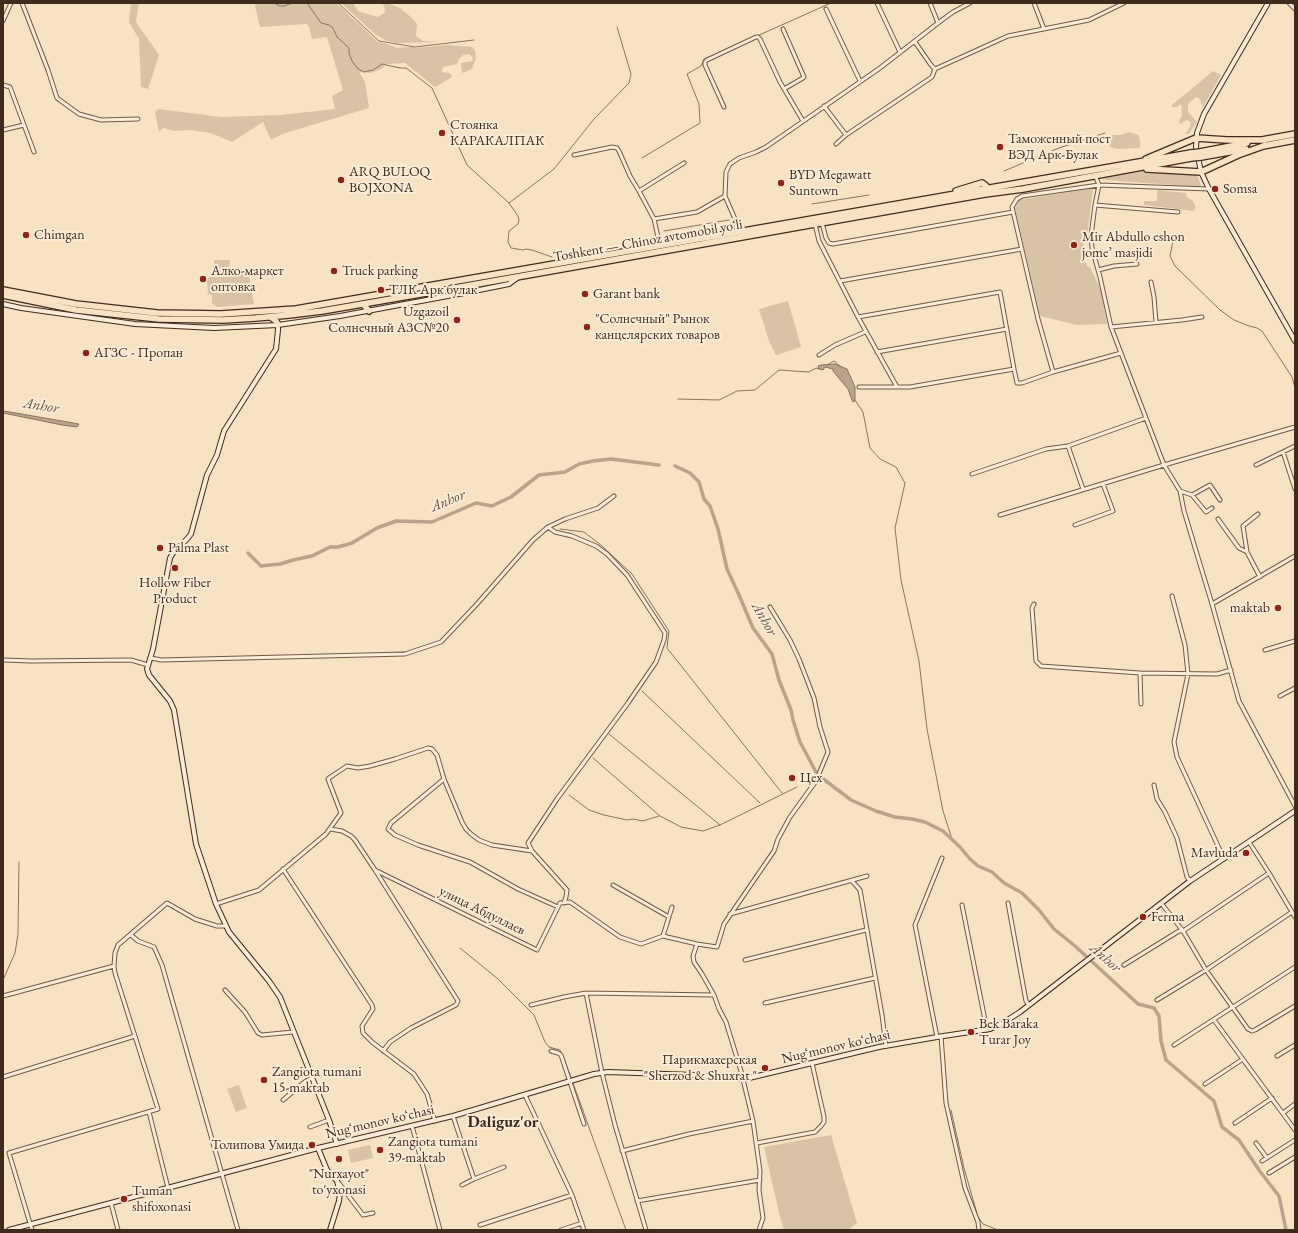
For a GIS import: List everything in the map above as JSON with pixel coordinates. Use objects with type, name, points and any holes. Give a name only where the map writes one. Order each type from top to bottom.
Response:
[{"type":"highway","name":"Toshkent — Chinoz avtomobil yoʻli","points":[[1265,143],[1295,134]]},
{"type":"highway","points":[[1135,166],[1194,138],[1265,143]]},
{"type":"highway","name":"Toshkent — Chinoz avtomobil yoʻli","points":[[986,192],[1265,143],[1295,140]]},
{"type":"highway","points":[[1135,166],[1201,172],[1265,143]]},
{"type":"highway","name":"Toshkent — Chinoz avtomobil yoʻli","points":[[3,290],[76,304],[157,313],[238,314],[296,309],[931,199],[1023,189],[1135,166]]},
{"type":"highway","points":[[931,199],[982,183],[985,185],[986,192]]},
{"type":"highway","name":"Toshkent — Chinoz avtomobil yoʻli","points":[[3,295],[76,310],[146,318],[212,320],[271,317],[363,304],[822,223],[977,193]]},
{"type":"highway","points":[[430,292],[433,285]]},
{"type":"highway","points":[[363,304],[369,311]]},
{"type":"highway","points":[[271,317],[278,325]]},
{"type":"main road","points":[[1266,4],[1213,97],[1194,138],[1201,172],[1209,189],[1295,342]]},
{"type":"main road","points":[[3,304],[21,308],[135,324],[214,328],[278,325],[369,311],[509,284],[519,276]]},
{"type":"main road","points":[[429,299],[430,292]]},
{"type":"main road","points":[[278,325],[276,349],[224,431],[217,455],[207,475],[191,534],[170,558],[153,649],[148,665],[149,673],[168,699],[174,712],[196,844],[216,904],[225,926],[278,993],[329,1120],[337,1144]]},
{"type":"main road","name":"Nugʻmonov koʻchasi","points":[[9,1230],[318,1148],[435,1121],[569,1081],[602,1073],[695,1075],[743,1078],[754,1077],[886,1046],[939,1036],[986,1030],[1007,1021],[1190,881],[1295,811]]},
{"type":"main road","points":[[318,1148],[325,1167],[337,1181],[340,1198],[330,1230]]},
{"type":"street","points":[[3,21],[11,3]]},
{"type":"street","points":[[22,3],[48,70],[57,98],[79,114],[101,120],[138,119]]},
{"type":"street","points":[[878,3],[900,52]]},
{"type":"street","points":[[930,3],[938,23]]},
{"type":"street","points":[[737,232],[734,219],[725,196],[726,172],[730,164],[739,158],[766,148],[880,68],[938,23],[970,3]]},
{"type":"street","points":[[1034,3],[1044,29]]},
{"type":"street","points":[[836,144],[846,135],[932,77],[935,69],[1008,36],[1088,20],[1124,3]]},
{"type":"street","points":[[1289,3],[1295,9]]},
{"type":"street","points":[[826,9],[860,81]]},
{"type":"street","points":[[783,29],[804,76],[784,89]]},
{"type":"street","points":[[724,107],[705,62],[758,37],[784,89],[803,121]]},
{"type":"street","points":[[915,42],[935,69]]},
{"type":"street","points":[[3,85],[10,87],[34,152]]},
{"type":"street","points":[[824,106],[846,135]]},
{"type":"street","points":[[3,130],[24,125]]},
{"type":"street","points":[[574,155],[612,147],[617,148],[630,176],[654,219],[660,246]]},
{"type":"street","points":[[639,191],[684,163]]},
{"type":"street","points":[[1095,175],[1099,185],[1091,236],[1092,248],[1111,327],[1164,465],[1180,491],[1184,511],[1239,701],[1295,806]]},
{"type":"street","points":[[1053,372],[1038,319],[1013,212],[1012,207],[1017,199],[1022,196],[1099,185],[1209,189]]},
{"type":"street","points":[[1022,196],[1023,189]]},
{"type":"street","points":[[654,219],[697,212],[725,196]]},
{"type":"street","points":[[1095,205],[1178,212]]},
{"type":"street","points":[[822,223],[826,238],[829,243],[833,244],[1013,212]]},
{"type":"street","points":[[815,224],[819,241],[865,332],[897,387]]},
{"type":"street","points":[[840,281],[1022,249]]},
{"type":"street","points":[[1098,270],[1114,266],[1137,264]]},
{"type":"street","points":[[1152,282],[1156,322]]},
{"type":"street","points":[[858,317],[1000,292],[1016,382],[1019,384],[1053,372],[1122,353]]},
{"type":"street","points":[[1111,327],[1202,317]]},
{"type":"street","points":[[877,352],[1007,329]]},
{"type":"street","points":[[819,355],[834,345],[865,332]]},
{"type":"street","points":[[859,387],[910,387],[1014,369]]},
{"type":"street","points":[[972,474],[1046,449],[1068,446],[1146,418]]},
{"type":"street","points":[[1000,515],[1295,427]]},
{"type":"street","points":[[1068,446],[1083,490]]},
{"type":"street","points":[[1256,465],[1295,446]]},
{"type":"street","points":[[1283,452],[1295,488]]},
{"type":"street","points":[[1075,525],[1113,511],[1103,484]]},
{"type":"street","points":[[1192,495],[1210,485],[1220,500]]},
{"type":"street","points":[[1180,491],[1192,495],[1206,512],[1212,508]]},
{"type":"street","points":[[150,658],[160,660],[405,654],[441,642],[477,604],[533,540],[548,527],[565,519],[598,508],[614,496]]},
{"type":"street","points":[[1258,514],[1243,526],[1247,552],[1260,577]]},
{"type":"street","points":[[1218,519],[1239,548],[1247,552]]},
{"type":"street","points":[[548,527],[555,532],[572,536],[596,546],[607,554],[627,575],[665,633],[656,662],[528,843],[532,851],[567,890],[564,903]]},
{"type":"street","points":[[1212,604],[1295,556]]},
{"type":"street","points":[[1172,596],[1185,645],[1188,674],[1174,742],[1177,757],[1224,859]]},
{"type":"street","points":[[1034,604],[1032,608],[1036,661],[1041,666],[1140,674],[1217,674],[1231,670]]},
{"type":"street","points":[[444,779],[391,823],[388,828],[395,835],[418,845],[470,862],[518,889],[558,907],[560,904],[570,902],[620,937],[642,944],[663,936],[697,944],[717,946],[724,924],[774,851],[778,839],[790,817],[816,781],[828,752],[820,727],[814,698],[790,640],[770,607]]},
{"type":"street","points":[[1265,650],[1295,641]]},
{"type":"street","points":[[3,660],[130,660],[148,665]]},
{"type":"street","points":[[1140,674],[1141,704]]},
{"type":"street","points":[[1280,696],[1295,688]]},
{"type":"street","points":[[216,904],[259,890],[326,834],[340,815],[341,810],[328,778],[347,766],[358,768],[370,766],[428,748],[432,748],[437,755],[444,779],[466,829],[471,834],[479,840],[492,845],[532,851]]},
{"type":"street","points":[[1154,786],[1157,799],[1165,812],[1176,838],[1187,877],[1190,881]]},
{"type":"street","points":[[330,829],[342,831],[351,836],[375,870],[458,1001],[456,1006],[411,1028],[390,1042],[383,1051]]},
{"type":"street","points":[[1248,842],[1269,872],[1295,918]]},
{"type":"street","points":[[942,858],[915,925],[939,1036],[946,1103],[965,1188],[978,1222],[979,1230]]},
{"type":"street","points":[[283,869],[372,1005],[373,1009],[363,1024],[362,1030],[367,1038],[414,1074],[427,1094],[435,1121]]},
{"type":"street","name":"улица Абдуллаев","points":[[375,870],[537,950],[558,907]]},
{"type":"street","points":[[1124,966],[1179,931],[1183,931],[1269,872]]},
{"type":"street","points":[[730,914],[867,876]]},
{"type":"street","points":[[852,881],[860,890],[866,930],[876,978],[886,1046]]},
{"type":"street","points":[[613,885],[669,917]]},
{"type":"street","points":[[32,1230],[9,1153],[158,1109],[114,966],[116,948],[130,934],[167,903],[195,919],[217,926],[225,926]]},
{"type":"street","points":[[1008,903],[1026,1001],[1029,1005]]},
{"type":"street","points":[[1162,903],[1183,931],[1206,970],[1248,1029],[1252,1031],[1255,1030],[1295,1006]]},
{"type":"street","points":[[962,904],[986,1030]]},
{"type":"street","points":[[663,936],[672,907]]},
{"type":"street","points":[[1157,1000],[1206,970],[1292,912]]},
{"type":"street","points":[[745,960],[866,930]]},
{"type":"street","points":[[130,934],[138,941],[150,944],[154,947],[162,965],[238,1230]]},
{"type":"street","points":[[697,944],[693,956],[694,962],[714,995],[726,1022],[743,1078],[753,1121],[760,1170],[760,1190],[763,1218],[760,1230]]},
{"type":"street","points":[[3,996],[114,966]]},
{"type":"street","points":[[1174,1045],[1295,967]]},
{"type":"street","points":[[765,1002],[876,978]]},
{"type":"street","points":[[225,990],[245,1012],[258,1033],[262,1035],[293,1032]]},
{"type":"street","points":[[531,1005],[586,993],[714,995]]},
{"type":"street","points":[[586,993],[602,1073],[622,1151],[646,1230]]},
{"type":"street","points":[[1214,1020],[1295,1130]]},
{"type":"street","points":[[3,1077],[135,1036]]},
{"type":"street","points":[[1277,1056],[1295,1045]]},
{"type":"street","points":[[550,1051],[560,1055],[584,1124]]},
{"type":"street","points":[[1205,1084],[1243,1059]]},
{"type":"street","points":[[757,1143],[815,1132],[824,1122],[812,1063]]},
{"type":"street","points":[[283,1100],[306,1081],[312,1078]]},
{"type":"street","points":[[525,1095],[572,1195],[584,1230]]},
{"type":"street","points":[[1235,1122],[1272,1098]]},
{"type":"street","points":[[1283,1113],[1295,1104]]},
{"type":"street","points":[[149,1112],[168,1188]]},
{"type":"street","points":[[452,1116],[474,1179]]},
{"type":"street","points":[[310,1127],[329,1120]]},
{"type":"street","points":[[622,1151],[689,1134],[753,1121]]},
{"type":"street","points":[[412,1126],[440,1230]]},
{"type":"street","points":[[1262,1161],[1295,1140]]},
{"type":"street","points":[[1256,1143],[1266,1158]]},
{"type":"street","points":[[1269,1173],[1295,1157]]},
{"type":"street","points":[[462,1185],[504,1167]]},
{"type":"street","points":[[637,1201],[760,1180]]},
{"type":"street","points":[[337,1181],[363,1215],[373,1213]]},
{"type":"street","points":[[480,1225],[572,1195]]},
{"type":"street","points":[[110,1202],[118,1230]]},
{"type":"street","points":[[561,1230],[582,1223]]},
{"type":"shaded area","points":[[131,3],[139,3],[136,22],[159,55],[148,89],[141,87],[139,39],[129,22]]},
{"type":"shaded area","points":[[257,3],[336,3],[378,42],[397,48],[447,45],[472,47],[475,50],[476,58],[472,69],[462,73],[461,63],[472,61],[473,59],[470,54],[463,55],[457,64],[443,67],[442,72],[450,73],[452,77],[435,87],[405,63],[386,64],[381,69],[371,73],[359,72],[365,82],[369,108],[282,134],[271,140],[263,122],[232,142],[211,133],[190,130],[174,131],[163,128],[159,132],[155,112],[158,109],[221,117],[281,115],[335,109],[332,96],[343,90],[327,37],[312,39],[307,24],[260,27],[255,5]]},
{"type":"shaded area","points":[[341,3],[353,3],[358,11],[377,17],[385,12],[382,3],[387,3],[400,8],[417,24],[416,36],[423,41],[437,42],[398,43],[387,41],[375,34]]},
{"type":"shaded area","points":[[1213,71],[1221,75],[1203,107],[1199,98],[1196,97],[1188,104],[1188,112],[1197,122],[1189,134],[1185,134],[1191,123],[1187,120],[1180,124],[1179,121],[1182,115],[1181,104],[1177,107],[1172,107],[1172,105]]},
{"type":"shaded area","points":[[1129,132],[1138,135],[1140,138],[1140,148],[1118,149],[1110,147],[1103,138],[1100,137],[1101,135],[1120,135]]},
{"type":"shaded area","points":[[1143,170],[1195,174],[1198,177],[1201,187],[1105,180],[1104,177]]},
{"type":"shaded area","points":[[1093,188],[1087,238],[1084,239],[1082,255],[1088,267],[1090,267],[1101,291],[1107,324],[1077,325],[1040,316],[1015,208],[1019,200]]},
{"type":"shaded area","points":[[1157,190],[1186,193],[1187,197],[1193,201],[1196,208],[1193,211],[1144,205],[1144,201],[1157,201]]},
{"type":"shaded area","points":[[214,260],[230,260],[229,270],[214,271]]},
{"type":"shaded area","points":[[248,271],[254,304],[217,307],[212,303],[212,295],[208,294],[207,279],[211,276]]},
{"type":"shaded area","points":[[788,301],[801,347],[776,355],[769,341],[759,309]]},
{"type":"shaded area","points":[[835,364],[847,369],[855,387],[855,401],[853,402],[848,389],[833,369],[825,367],[823,370],[819,369],[818,366]]},
{"type":"shaded area","points":[[3,411],[79,424],[77,427],[62,425],[3,413]]},
{"type":"shaded area","points":[[239,1085],[247,1108],[236,1112],[227,1089]]},
{"type":"shaded area","points":[[831,1135],[857,1223],[848,1230],[784,1230],[764,1147]]},
{"type":"shaded area","points":[[370,1145],[373,1158],[351,1163],[348,1150]]},
{"type":"waterway","points":[[274,3],[280,6],[292,3]]},
{"type":"waterway","points":[[307,3],[321,23],[329,25],[333,28],[337,37],[349,48],[352,61],[358,69],[364,72],[373,70],[382,64],[406,68],[432,88],[467,165],[509,203],[518,216],[518,224],[509,231],[508,242],[511,248],[532,250],[552,257]]},
{"type":"waterway","points":[[338,3],[379,41],[415,47],[474,40]]},
{"type":"waterway","points":[[757,36],[831,3]]},
{"type":"waterway","points":[[509,203],[554,169],[594,119],[629,83],[631,74],[617,27]]},
{"type":"waterway","points":[[642,158],[700,123],[699,104],[687,74],[701,66],[704,59],[721,52]]},
{"type":"waterway","points":[[1004,171],[1059,148],[1105,133]]},
{"type":"waterway","points":[[812,204],[869,195]]},
{"type":"waterway","points":[[664,231],[729,220]]},
{"type":"waterway","points":[[1173,241],[1170,256],[1175,266],[1220,310],[1234,320],[1262,331],[1292,377],[1295,388]]},
{"type":"waterway","points":[[827,365],[834,361],[841,367]]},
{"type":"waterway","points":[[678,399],[719,400],[737,391],[755,390],[779,370],[809,372],[816,368],[819,369]]},
{"type":"waterway","points":[[855,400],[863,412],[870,448],[880,459],[896,467],[905,483],[895,528],[901,580],[919,661],[927,729],[943,811],[952,839]]},
{"type":"waterway","name":"Anhor","points":[[248,553],[261,566],[280,564],[312,556],[330,547],[338,547],[352,543],[377,528],[396,521],[432,522],[476,503],[492,506],[511,497],[539,475],[565,472],[579,464],[593,461],[611,459],[659,465]]},
{"type":"waterway","name":"Anhor","points":[[675,466],[690,473],[699,482],[704,499],[710,506],[718,529],[727,569],[753,628],[772,654],[779,680],[791,710],[800,742],[816,772]]},
{"type":"waterway","points":[[560,529],[584,532],[602,546],[632,574],[669,631],[667,648],[782,793]]},
{"type":"waterway","points":[[642,691],[760,803]]},
{"type":"waterway","points":[[609,734],[720,825]]},
{"type":"waterway","points":[[593,758],[660,816],[681,827],[703,831],[720,825],[797,787]]},
{"type":"waterway","name":"Anhor","points":[[822,778],[851,800],[876,811],[895,817],[925,822],[943,831],[978,866],[992,872],[1004,883],[1022,893],[1039,910],[1054,929],[1075,946],[1138,1004],[1154,1008],[1159,1016],[1161,1041],[1166,1060],[1214,1101],[1222,1127],[1239,1140],[1279,1196],[1286,1230]]},
{"type":"waterway","points":[[569,795],[589,810],[604,815],[627,820],[633,819],[643,821],[659,816]]},
{"type":"waterway","points":[[3,980],[15,953],[18,934],[19,862]]},
{"type":"waterway","points":[[460,948],[498,979],[534,1015],[545,1042],[549,1047],[560,1050],[562,1054]]},
{"type":"waterway","points":[[564,1059],[572,1080]]},
{"type":"waterway","points":[[573,1083],[626,1230]]},
{"type":"waterway","points":[[951,1110],[964,1168],[978,1217],[983,1224],[998,1230]]},
{"type":"place","name":"Стоянка КАРАКАЛПАК","points":[[442,133]]},
{"type":"place","name":"Таможенный пост ВЭД Арк-Булак","points":[[1000,147]]},
{"type":"place","name":"ARQ BULOQ BOJXONA","points":[[341,180]]},
{"type":"place","name":"BYD Megawatt Suntown","points":[[781,183]]},
{"type":"place","name":"Somsa","points":[[1215,189]]},
{"type":"place","name":"Chimgan","points":[[26,235]]},
{"type":"place","name":"Mir Abdullo eshon jome’ masjidi","points":[[1074,245]]},
{"type":"place","name":"Truck parking","points":[[334,271]]},
{"type":"place","name":"Алко-маркет оптовка","points":[[203,279]]},
{"type":"place","name":"ТЛК Арк булак","points":[[381,290]]},
{"type":"place","name":"Garant bank","points":[[585,294]]},
{"type":"place","name":"Uzgazoil Солнечный АЗС№20","points":[[457,320]]},
{"type":"place","name":"\"Солнечный\" Рынок канцелярских товаров","points":[[587,327]]},
{"type":"place","name":"АГЗС - Пропан","points":[[86,353]]},
{"type":"place","name":"Palma Plast","points":[[160,548]]},
{"type":"place","name":"Hollow Fiber Product","points":[[175,568]]},
{"type":"place","name":"maktab","points":[[1278,608]]},
{"type":"place","name":"Цех","points":[[792,778]]},
{"type":"place","name":"Mavluda","points":[[1246,853]]},
{"type":"place","name":"Ferma","points":[[1143,917]]},
{"type":"place","name":"Bek Baraka Turar Joy","points":[[971,1032]]},
{"type":"place","name":"Парикмахерская \"Sherzod & Shuxrat \"","points":[[765,1068]]},
{"type":"place","name":"Zangiota tumani 15-maktab","points":[[264,1080]]},
{"type":"place","name":"Толипова Умида","points":[[312,1145]]},
{"type":"place","name":"Zangiota tumani 39-maktab","points":[[380,1150]]},
{"type":"place","name":"\"Nurxayot\" to'yxonasi","points":[[339,1159]]},
{"type":"place","name":"Tuman shifoxonasi","points":[[124,1199]]},
{"type":"district","name":"Daliguz'or","points":[[503,1123]]}]
